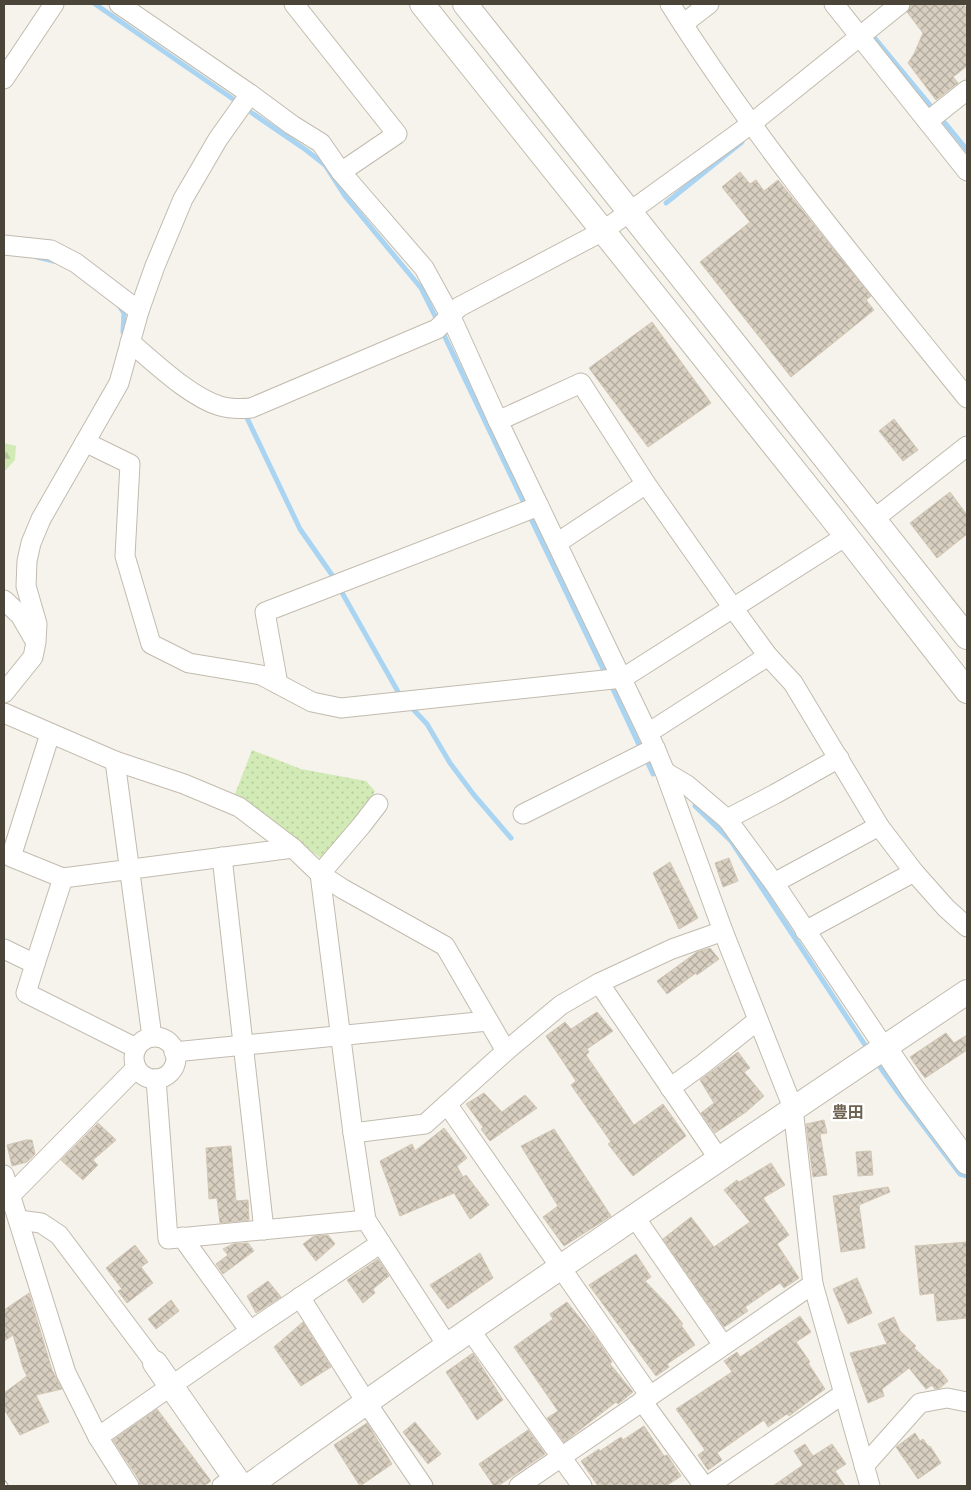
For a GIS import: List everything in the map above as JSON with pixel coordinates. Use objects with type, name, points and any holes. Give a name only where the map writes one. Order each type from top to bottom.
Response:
[{"type":"street","points":[[4,79],[54,4]]},
{"type":"street","points":[[118,4],[292,125],[321,143],[341,172],[424,268],[451,317],[498,421],[652,740],[722,931],[793,1108],[813,1284],[870,1486]]},
{"type":"street","points":[[294,4],[396,134],[341,172]]},
{"type":"street","points":[[422,4],[846,536],[967,691]]},
{"type":"street","points":[[465,4],[967,637]]},
{"type":"street","points":[[670,4],[705,59],[751,124],[831,230],[967,398]]},
{"type":"street","points":[[683,24],[709,4]]},
{"type":"street","points":[[834,4],[967,171]]},
{"type":"street","points":[[130,342],[198,396],[220,406],[237,409],[251,408],[437,329],[459,308],[603,231],[751,124],[900,4]]},
{"type":"street","points":[[928,121],[967,90]]},
{"type":"street","points":[[4,693],[33,657],[36,642],[37,624],[26,586],[26,561],[31,543],[41,519],[119,383],[139,311],[155,266],[183,199],[218,138],[250,94]]},
{"type":"street","points":[[4,245],[52,250],[76,262],[139,311]]},
{"type":"street","points":[[498,421],[581,383],[646,484],[768,656],[793,683],[879,826],[914,872],[946,908],[967,927]]},
{"type":"street","points":[[85,442],[130,464],[126,556],[151,644],[189,663],[261,675],[312,702],[341,708],[623,678],[846,536]]},
{"type":"street","points":[[874,519],[967,446]]},
{"type":"street","points":[[557,543],[646,484]]},
{"type":"street","points":[[278,684],[265,612],[539,506]]},
{"type":"street","points":[[4,600],[20,616],[36,642]]},
{"type":"street","points":[[523,814],[652,740],[768,656]]},
{"type":"street","points":[[4,713],[115,761],[184,784],[239,807],[293,848],[320,874],[343,889],[445,946],[506,1051]]},
{"type":"street","points":[[50,734],[12,858],[63,878],[293,848]]},
{"type":"street","points":[[727,819],[776,794],[838,758]]},
{"type":"street","points":[[115,761],[152,1037]]},
{"type":"street","points":[[665,772],[687,785],[727,819],[774,883],[882,1049],[967,1162]]},
{"type":"street","points":[[378,804],[320,874],[353,1133],[366,1220],[447,1345]]},
{"type":"street","points":[[774,883],[879,826]]},
{"type":"street","points":[[222,857],[264,1230]]},
{"type":"street","points":[[805,931],[914,872]]},
{"type":"street","points":[[63,878],[26,993],[136,1048]]},
{"type":"street","points":[[353,1133],[425,1124],[506,1051],[561,1005],[599,983],[672,949],[722,931]]},
{"type":"street","points":[[4,949],[35,964]]},
{"type":"street","points":[[599,983],[719,1159]]},
{"type":"street","points":[[19,1220],[41,1223],[59,1235],[155,1363],[237,1484],[366,1402],[634,1216],[967,992]]},
{"type":"street","points":[[670,1088],[758,1020]]},
{"type":"street","points":[[174,1052],[488,1021]]},
{"type":"street","points":[[152,1037],[158,1037],[168,1042],[174,1052],[172,1070],[162,1078],[156,1079],[144,1076],[136,1068],[134,1058],[136,1048],[140,1043],[152,1037]]},
{"type":"street","points":[[10,1196],[136,1068]]},
{"type":"street","points":[[156,1079],[168,1239],[366,1220]]},
{"type":"street","points":[[447,1104],[561,1268],[704,1486]]},
{"type":"street","points":[[4,1175],[66,1373],[98,1437],[129,1486]]},
{"type":"street","points":[[634,1216],[723,1345]]},
{"type":"street","points":[[182,1237],[250,1331]]},
{"type":"street","points":[[98,1437],[381,1243]]},
{"type":"street","points":[[519,1486],[813,1284]]},
{"type":"street","points":[[300,1297],[366,1402],[424,1486]]},
{"type":"street","points":[[470,1330],[582,1486]]},
{"type":"street","points":[[708,1486],[843,1394]]},
{"type":"street","points":[[864,1466],[920,1403],[947,1398],[967,1402]]},
{"type":"green space","points":[[4,443],[16,446],[15,460],[4,472]]},
{"type":"green space","points":[[252,750],[301,769],[366,781],[375,791],[360,825],[322,859],[235,794]]},
{"type":"building","points":[[911,4],[963,4],[967,9],[967,66],[953,77],[958,83],[936,100],[908,63],[923,33],[907,12]]},
{"type":"building","points":[[740,172],[750,184],[756,180],[764,191],[778,180],[871,296],[866,300],[874,310],[791,377],[700,262],[750,222],[722,187]]},
{"type":"building","points":[[652,322],[711,403],[648,447],[589,368]]},
{"type":"building","points":[[894,419],[918,450],[903,461],[879,431]]},
{"type":"building","points":[[950,492],[967,515],[967,534],[937,558],[910,523]]},
{"type":"building","points":[[729,858],[738,881],[723,887],[715,863]]},
{"type":"building","points":[[670,862],[698,918],[679,929],[653,873]]},
{"type":"building","points":[[710,948],[719,959],[667,994],[657,981],[697,952]]},
{"type":"building","points":[[597,1012],[613,1031],[587,1049],[589,1052],[586,1055],[634,1125],[663,1104],[686,1136],[633,1176],[608,1144],[611,1142],[571,1085],[576,1081],[546,1036],[565,1022],[571,1029]]},
{"type":"building","points":[[946,1033],[954,1043],[967,1035],[967,1050],[925,1078],[910,1057]]},
{"type":"building","points":[[738,1052],[750,1068],[744,1072],[764,1096],[746,1112],[715,1133],[701,1113],[714,1103],[700,1080]]},
{"type":"building","points":[[484,1093],[502,1112],[525,1095],[537,1108],[490,1141],[481,1129],[483,1127],[466,1104]]},
{"type":"building","points":[[824,1120],[827,1133],[820,1134],[827,1175],[813,1177],[806,1124]]},
{"type":"building","points":[[98,1123],[116,1140],[93,1160],[98,1165],[83,1180],[61,1160]]},
{"type":"building","points":[[444,1128],[467,1158],[457,1166],[463,1177],[466,1175],[489,1205],[470,1219],[454,1193],[400,1216],[380,1161],[412,1144],[415,1151]]},
{"type":"building","points":[[554,1129],[611,1216],[564,1246],[543,1217],[558,1206],[521,1146]]},
{"type":"building","points":[[32,1140],[35,1154],[27,1162],[12,1166],[7,1145]]},
{"type":"building","points":[[231,1146],[236,1201],[248,1200],[249,1220],[220,1223],[217,1198],[209,1199],[206,1148]]},
{"type":"building","points":[[871,1151],[873,1175],[858,1176],[856,1152]]},
{"type":"building","points":[[771,1163],[785,1185],[763,1198],[789,1235],[777,1244],[799,1278],[784,1288],[780,1283],[745,1307],[748,1311],[724,1327],[663,1239],[691,1217],[714,1247],[750,1222],[724,1190],[737,1180],[739,1182]]},
{"type":"building","points":[[888,1187],[890,1192],[859,1205],[865,1248],[841,1252],[833,1196]]},
{"type":"building","points":[[328,1235],[335,1244],[316,1261],[303,1244],[314,1236]]},
{"type":"building","points":[[967,1242],[967,1318],[937,1321],[934,1293],[920,1295],[915,1246]]},
{"type":"building","points":[[248,1243],[254,1251],[223,1274],[216,1264],[228,1255],[223,1249],[233,1244]]},
{"type":"building","points":[[135,1245],[148,1262],[141,1267],[153,1283],[127,1303],[118,1291],[122,1289],[106,1268]]},
{"type":"building","points":[[480,1253],[493,1278],[448,1309],[430,1285]]},
{"type":"building","points":[[636,1254],[651,1277],[645,1281],[683,1324],[681,1325],[695,1345],[667,1364],[669,1367],[656,1376],[589,1285]]},
{"type":"building","points":[[378,1259],[389,1276],[373,1289],[375,1293],[363,1303],[347,1280]]},
{"type":"building","points":[[857,1278],[872,1313],[848,1324],[833,1289]]},
{"type":"building","points":[[268,1281],[281,1297],[256,1313],[247,1296]]},
{"type":"building","points":[[29,1293],[52,1370],[62,1389],[36,1395],[49,1422],[20,1435],[4,1409],[4,1393],[27,1376],[13,1335],[4,1341],[4,1310]]},
{"type":"building","points":[[171,1300],[179,1311],[156,1329],[148,1319]]},
{"type":"building","points":[[567,1302],[597,1339],[612,1362],[610,1364],[633,1392],[618,1404],[616,1402],[564,1442],[547,1418],[558,1411],[514,1347],[553,1319],[550,1314]]},
{"type":"building","points":[[800,1316],[811,1332],[796,1342],[825,1389],[789,1416],[787,1414],[768,1427],[764,1420],[717,1453],[722,1460],[708,1470],[698,1455],[705,1450],[676,1409],[732,1372],[724,1361],[737,1352],[740,1357]]},
{"type":"building","points":[[894,1317],[900,1331],[916,1346],[914,1348],[939,1369],[948,1381],[940,1388],[935,1389],[932,1385],[926,1389],[909,1368],[882,1389],[884,1396],[868,1403],[850,1353],[887,1344],[878,1324]]},
{"type":"building","points":[[303,1322],[331,1367],[301,1386],[274,1347]]},
{"type":"building","points":[[473,1353],[503,1400],[477,1420],[446,1372]]},
{"type":"building","points":[[157,1409],[211,1481],[204,1486],[140,1486],[139,1480],[113,1440]]},
{"type":"building","points":[[415,1422],[441,1454],[428,1464],[403,1432]]},
{"type":"building","points":[[367,1423],[392,1464],[360,1486],[334,1445]]},
{"type":"building","points":[[644,1426],[664,1456],[667,1455],[681,1476],[666,1486],[598,1486],[581,1461],[621,1437],[623,1440]]},
{"type":"building","points":[[528,1430],[545,1454],[498,1486],[494,1486],[479,1464]]},
{"type":"building","points":[[915,1433],[920,1441],[923,1439],[930,1446],[941,1463],[918,1479],[896,1447]]},
{"type":"building","points":[[805,1444],[813,1456],[832,1444],[846,1464],[835,1471],[845,1486],[773,1486],[803,1465],[794,1451]]},
{"type":"waterway","points":[[95,4],[233,99]]},
{"type":"waterway","points":[[873,36],[930,105]]},
{"type":"waterway","points":[[252,113],[325,165],[345,196],[421,288],[435,316]]},
{"type":"waterway","points":[[945,123],[967,150]]},
{"type":"waterway","points":[[666,203],[742,142]]},
{"type":"waterway","points":[[37,257],[58,262]]},
{"type":"waterway","points":[[118,304],[124,313],[123,332]]},
{"type":"waterway","points":[[443,333],[524,503]]},
{"type":"waterway","points":[[247,418],[300,529],[332,575],[401,697]]},
{"type":"waterway","points":[[532,521],[604,671]]},
{"type":"waterway","points":[[612,687],[640,747]]},
{"type":"waterway","points":[[410,706],[427,724],[450,763],[474,795],[511,838]]},
{"type":"waterway","points":[[647,761],[653,774]]},
{"type":"waterway","points":[[695,806],[731,841],[869,1051]]},
{"type":"waterway","points":[[875,1060],[960,1174],[967,1176]]},
{"type":"district","name":"豊田","points":[[848,1112]]}]
